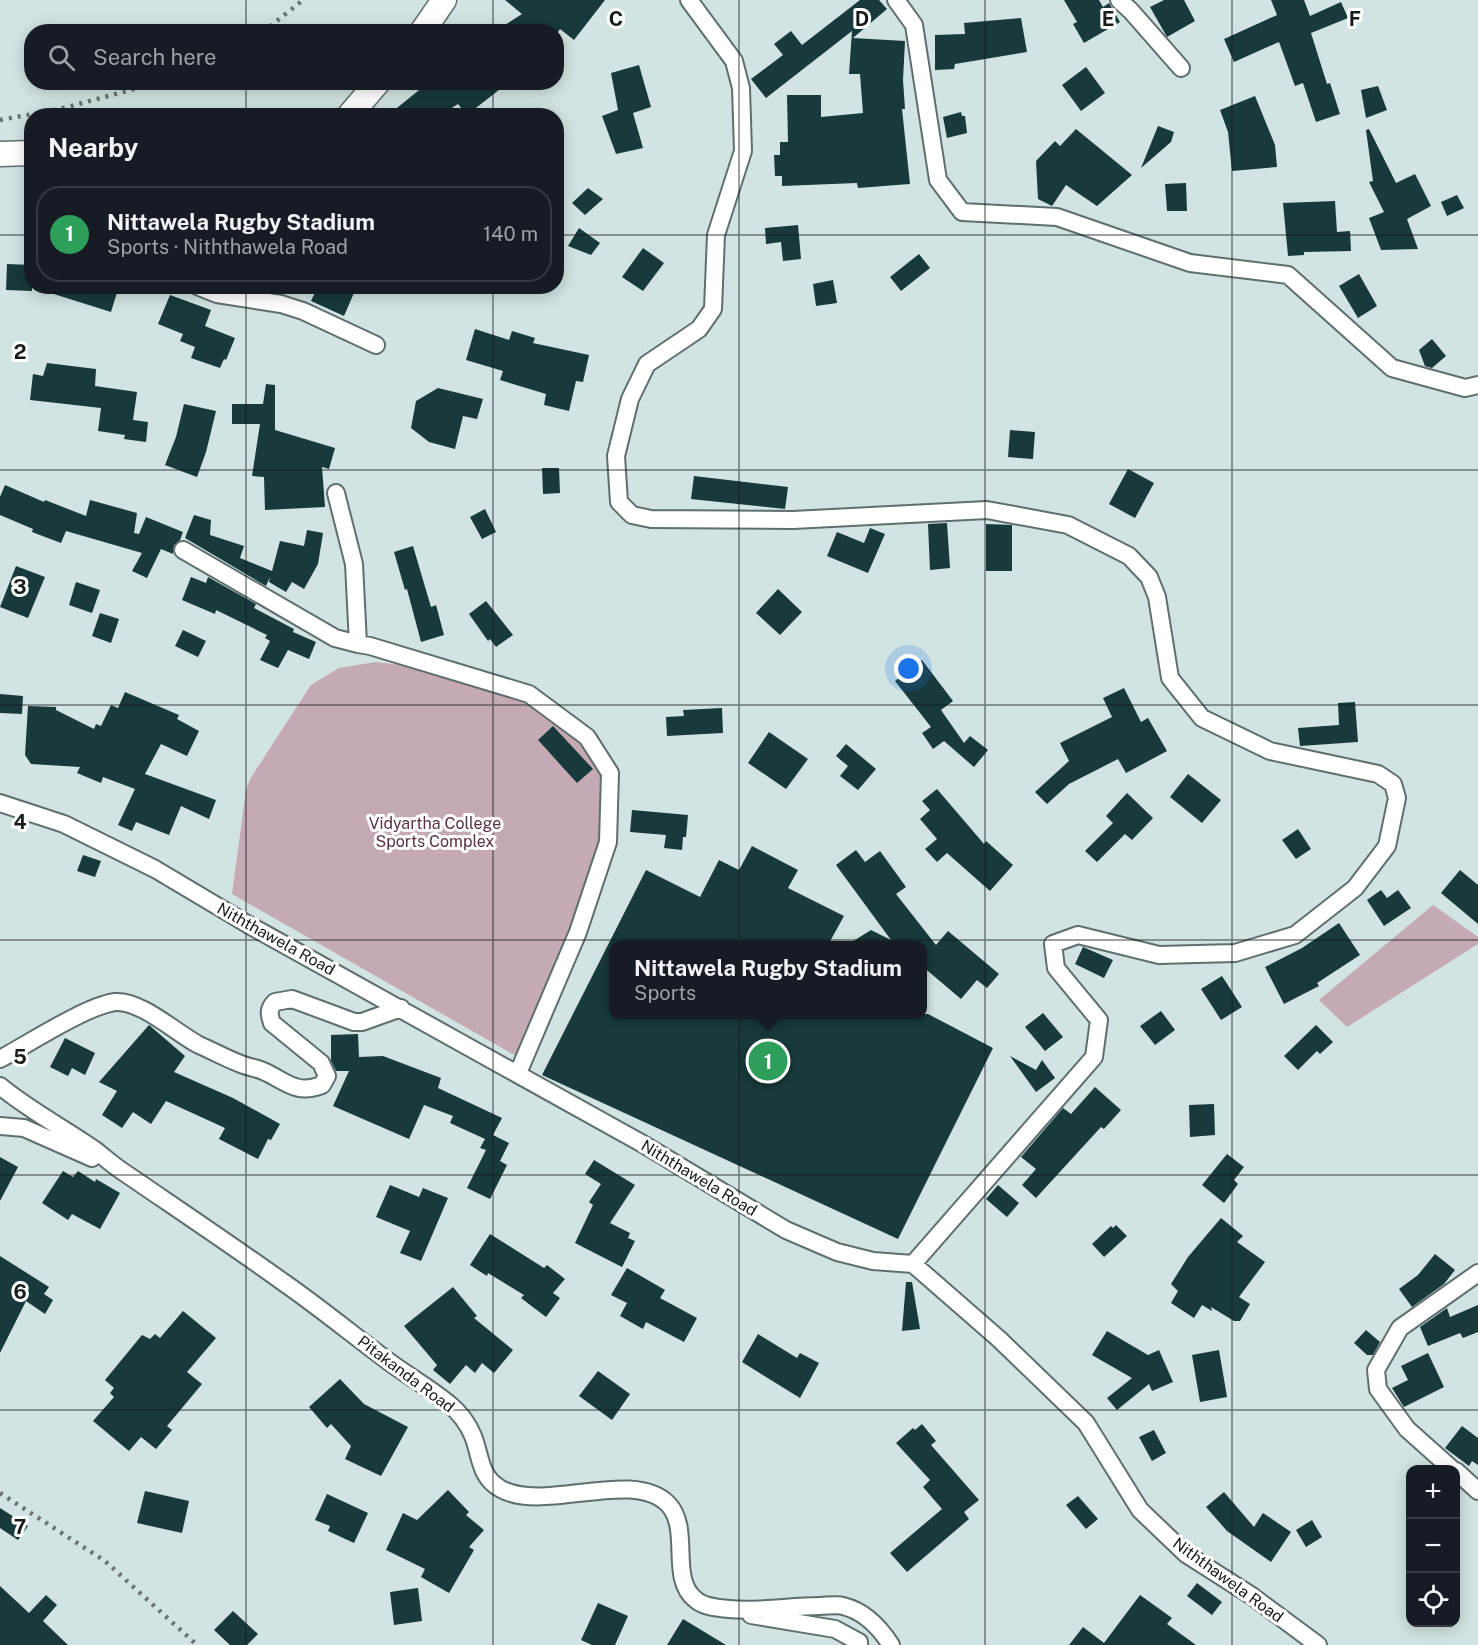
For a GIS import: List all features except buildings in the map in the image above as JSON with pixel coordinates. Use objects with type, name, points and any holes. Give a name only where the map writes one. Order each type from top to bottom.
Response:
[{"type":"street","points":[[428,24],[444,0]]},
{"type":"street","points":[[689,0],[734,61],[741,88],[743,151],[716,235],[713,309],[699,329],[647,364],[630,399],[616,456],[619,502],[632,515],[651,519],[793,520],[987,510],[1068,525],[1129,556],[1149,577],[1157,597],[1170,678],[1202,718],[1270,751],[1378,774],[1393,784],[1397,798],[1387,846],[1355,888],[1294,934],[1234,953],[1159,956],[1078,935],[1053,944],[1056,968],[1099,1020],[1094,1057],[913,1264]]},
{"type":"street","points":[[896,0],[914,25],[938,180],[962,212],[1057,217],[1190,263],[1288,275],[1392,368],[1465,388],[1478,385]]},
{"type":"street","points":[[1119,0],[1181,68]]},
{"type":"street","points":[[356,108],[371,90]]},
{"type":"street","points":[[0,154],[24,153]]},
{"type":"street","points":[[217,294],[268,294],[281,304],[303,311],[376,345]]},
{"type":"street","points":[[336,493],[354,564],[358,644]]},
{"type":"street","points":[[183,550],[335,638],[370,646],[529,694],[587,737],[610,772],[608,842],[578,932],[518,1073]]},
{"type":"street","name":"Niththawela Road","points":[[0,803],[64,824],[155,869],[249,925],[643,1144],[786,1230],[837,1252],[873,1261],[913,1264],[999,1339],[1086,1423],[1140,1510],[1186,1554],[1252,1596],[1318,1645]]},
{"type":"street","points":[[0,1059],[78,1016],[116,1002],[132,1003],[198,1044],[241,1064],[263,1071],[298,1089],[312,1089],[322,1085],[327,1076],[321,1063],[272,1023],[269,1013],[274,1002],[292,999],[354,1022],[362,1022],[401,1008]]},
{"type":"street","name":"Pitakanda Road","points":[[0,1086],[25,1106],[95,1150],[120,1170],[190,1216],[450,1404],[462,1416],[473,1437],[481,1467],[498,1488],[520,1496],[632,1489],[652,1493],[668,1504],[677,1519],[685,1586],[696,1600],[714,1607],[740,1610],[843,1606],[867,1618],[881,1629],[891,1645]]},
{"type":"street","points":[[0,1126],[24,1128],[120,1170]]},
{"type":"street","points":[[1448,1465],[1407,1429],[1378,1389],[1376,1370],[1400,1328],[1478,1273]]},
{"type":"street","points":[[1460,1475],[1478,1491]]},
{"type":"street","points":[[740,1610],[756,1618],[835,1629],[859,1642],[859,1645]]},
{"type":"green space","name":"Vidyartha College Sports Complex","points":[[375,662],[412,666],[476,681],[543,712],[575,739],[598,765],[605,777],[606,789],[598,859],[516,1056],[232,894],[246,790],[250,779],[311,685],[339,668]]},
{"type":"green space","points":[[1433,905],[1478,937],[1478,944],[1347,1027],[1319,1000]]},
{"type":"railway","points":[[273,24],[303,0]]},
{"type":"railway","points":[[64,108],[130,90]]},
{"type":"railway","points":[[0,120],[24,116]]},
{"type":"railway","points":[[0,1493],[105,1561],[197,1645]]},
{"type":"place","name":"Nittawela Rugby Stadium","points":[[768,1061]]}]
